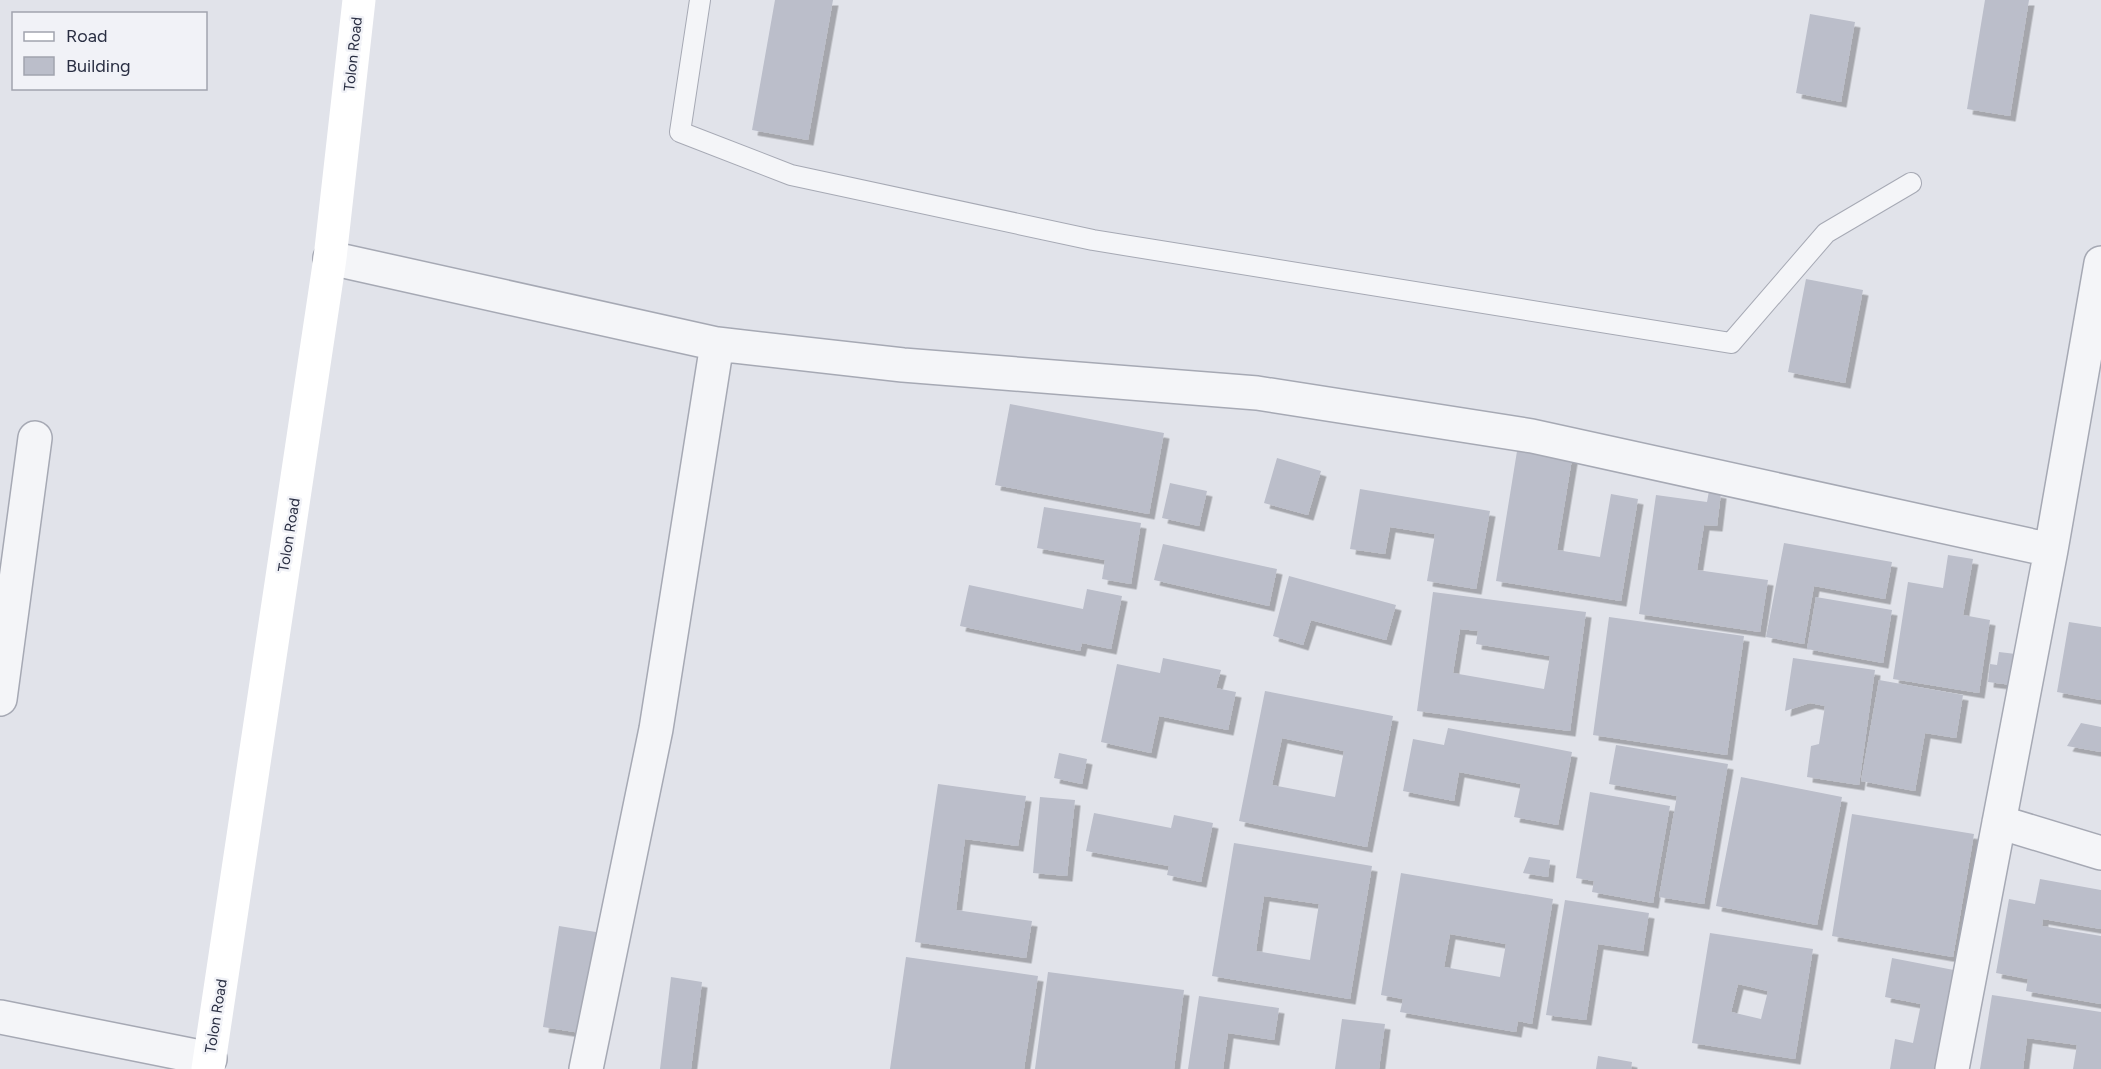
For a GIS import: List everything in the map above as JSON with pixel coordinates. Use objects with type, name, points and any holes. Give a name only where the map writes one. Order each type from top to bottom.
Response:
[{"type":"main road","name":"Tolon Road","points":[[209,1064],[330,258],[359,0]]},
{"type":"street","points":[[330,258],[717,344],[903,365],[1257,393],[1509,432],[2051,550]]},
{"type":"street","points":[[1952,1069],[2051,550],[2088,420],[2101,263]]},
{"type":"street","points":[[586,1069],[656,729],[717,344]]},
{"type":"street","points":[[0,699],[35,438]]},
{"type":"street","points":[[1999,822],[2101,853]]},
{"type":"street","points":[[0,1017],[209,1064]]},
{"type":"lane","points":[[700,0],[680,132],[791,175],[1093,240],[1731,343],[1826,233],[1911,183]]},
{"type":"building","points":[[775,0],[833,0],[808,140],[752,130]]},
{"type":"building","points":[[1985,0],[2029,0],[2010,116],[1967,109]]},
{"type":"building","points":[[1810,14],[1855,22],[1841,102],[1796,93]]},
{"type":"building","points":[[1806,279],[1863,290],[1845,383],[1788,372]]},
{"type":"building","points":[[1010,404],[1164,433],[1149,514],[995,485]]},
{"type":"building","points":[[1518,445],[1573,453],[1557,550],[1600,557],[1611,494],[1638,499],[1621,601],[1496,581]]},
{"type":"building","points":[[1277,458],[1321,471],[1308,515],[1264,503]]},
{"type":"building","points":[[1170,483],[1207,491],[1199,526],[1162,518]]},
{"type":"building","points":[[1360,489],[1490,511],[1476,589],[1427,581],[1435,534],[1390,527],[1385,554],[1350,549]]},
{"type":"building","points":[[1709,491],[1721,493],[1717,526],[1704,525],[1697,570],[1768,580],[1760,632],[1639,614],[1656,495],[1707,502]]},
{"type":"building","points":[[1044,507],[1141,523],[1131,584],[1102,579],[1105,560],[1037,548]]},
{"type":"building","points":[[1784,543],[1892,562],[1885,599],[1814,586],[1804,644],[1766,637]]},
{"type":"building","points":[[1163,544],[1277,569],[1269,606],[1154,580]]},
{"type":"building","points":[[1948,555],[1973,559],[1963,615],[1990,620],[1979,693],[1893,679],[1908,582],[1943,588]]},
{"type":"building","points":[[1289,576],[1396,605],[1386,640],[1311,620],[1303,645],[1273,636]]},
{"type":"building","points":[[969,585],[1083,609],[1087,589],[1122,596],[1111,649],[1082,643],[1080,651],[960,626]]},
{"type":"building","points":[[1433,592],[1586,612],[1570,731],[1417,711]],"holes":[[[1460,629],[1478,631],[1476,644],[1550,656],[1544,689],[1453,673]]]},
{"type":"building","points":[[1816,597],[1892,610],[1883,663],[1807,649]]},
{"type":"building","points":[[1609,617],[1744,636],[1727,755],[1593,735]]},
{"type":"building","points":[[2069,622],[2101,627],[2101,700],[2057,692]]},
{"type":"building","points":[[1999,652],[2024,655],[2020,686],[1988,682],[1990,664],[1997,665]]},
{"type":"building","points":[[1163,658],[1221,670],[1216,688],[1236,692],[1228,730],[1159,716],[1151,753],[1101,742],[1117,664],[1160,673]]},
{"type":"building","points":[[1793,658],[1875,670],[1859,785],[1807,777],[1811,746],[1819,744],[1825,706],[1810,703],[1785,711]]},
{"type":"building","points":[[1879,680],[1963,695],[1956,738],[1925,733],[1915,791],[1861,781]]},
{"type":"building","points":[[1265,691],[1393,716],[1367,847],[1239,821]],"holes":[[[1282,738],[1344,751],[1335,797],[1272,785]]]},
{"type":"building","points":[[2081,723],[2101,727],[2101,752],[2067,746]]},
{"type":"building","points":[[1448,728],[1572,752],[1558,825],[1514,817],[1521,784],[1459,772],[1454,801],[1403,791],[1413,739],[1444,745]]},
{"type":"building","points":[[1616,745],[1728,764],[1704,904],[1659,897],[1677,796],[1609,784]]},
{"type":"building","points":[[1059,753],[1087,759],[1082,784],[1054,778]]},
{"type":"building","points":[[1741,777],[1842,797],[1817,925],[1716,906]]},
{"type":"building","points":[[938,784],[1026,796],[1018,846],[965,839],[956,910],[1032,921],[1026,958],[915,942]]},
{"type":"building","points":[[1590,792],[1670,806],[1653,903],[1592,892],[1594,881],[1576,878]]},
{"type":"building","points":[[1040,797],[1075,800],[1067,876],[1033,873]]},
{"type":"building","points":[[1094,813],[1171,828],[1174,815],[1213,823],[1201,882],[1167,875],[1169,866],[1086,851]]},
{"type":"building","points":[[1852,814],[1974,834],[1953,957],[1832,936]]},
{"type":"building","points":[[1234,843],[1372,866],[1350,999],[1212,976]],"holes":[[[1264,896],[1319,904],[1310,960],[1256,951]]]},
{"type":"building","points":[[1529,857],[1550,860],[1548,877],[1523,873]]},
{"type":"building","points":[[1401,873],[1553,899],[1532,1024],[1518,1021],[1516,1032],[1400,1012],[1403,999],[1381,995]],"holes":[[[1450,934],[1506,944],[1500,977],[1444,967]]]},
{"type":"building","points":[[2040,879],[2101,890],[2101,929],[2043,919],[2042,926],[2101,936],[2101,1004],[2026,991],[2028,979],[1996,973],[2009,899],[2035,904]]},
{"type":"building","points":[[1565,900],[1649,913],[1643,951],[1598,944],[1586,1020],[1546,1015]]},
{"type":"building","points":[[559,926],[602,933],[587,1034],[543,1027]]},
{"type":"building","points":[[1710,933],[1813,949],[1795,1059],[1692,1043]],"holes":[[[1738,984],[1768,991],[1761,1019],[1731,1012]]]},
{"type":"building","points":[[906,957],[1038,976],[1024,1069],[890,1069]]},
{"type":"building","points":[[1892,958],[1964,972],[1946,1069],[1890,1069],[1895,1039],[1913,1043],[1921,1004],[1885,997]]},
{"type":"building","points":[[1048,972],[1184,990],[1174,1069],[1035,1069]]},
{"type":"building","points":[[671,977],[702,982],[691,1069],[660,1069]]},
{"type":"building","points":[[1992,995],[2101,1012],[2101,1069],[2073,1069],[2077,1045],[2027,1038],[2023,1069],[1980,1069]]},
{"type":"building","points":[[1199,996],[1279,1008],[1274,1040],[1228,1033],[1223,1069],[1188,1069]]},
{"type":"building","points":[[1342,1019],[1385,1024],[1379,1069],[1335,1069]]},
{"type":"building","points":[[1598,1056],[1632,1062],[1631,1069],[1596,1069]]}]
